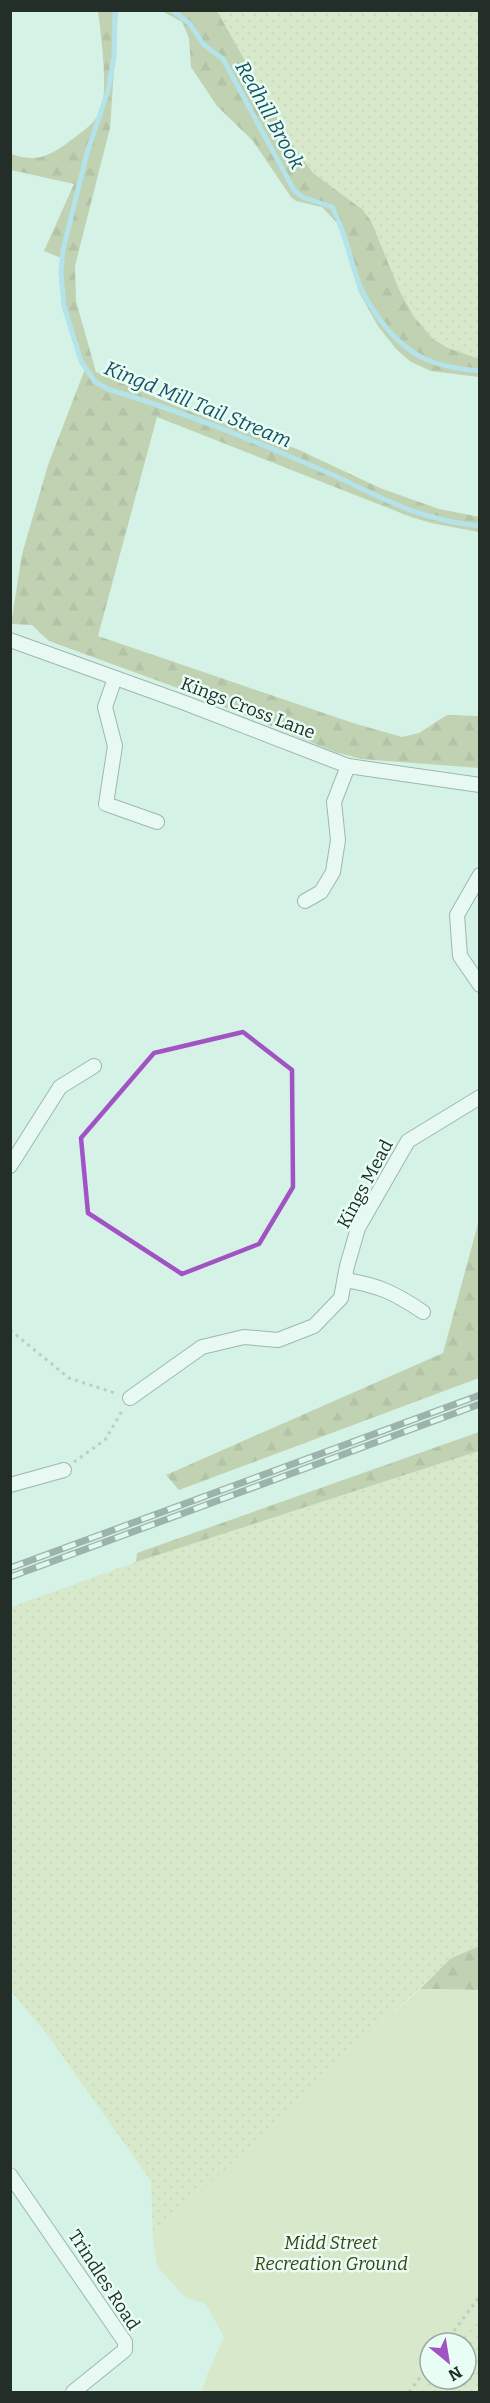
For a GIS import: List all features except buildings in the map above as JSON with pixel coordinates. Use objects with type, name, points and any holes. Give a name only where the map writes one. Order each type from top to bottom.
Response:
[{"type":"street","name":"Kings Cross Lane","points":[[10,640],[348,766],[480,785]]},
{"type":"street","points":[[115,678],[105,706],[115,746],[106,804],[157,822]]},
{"type":"street","points":[[305,901],[321,892],[333,872],[338,840],[334,802],[348,766]]},
{"type":"street","points":[[480,875],[457,915],[460,956],[480,985]]},
{"type":"street","points":[[10,1166],[60,1088],[94,1065]]},
{"type":"street","name":"Kings Mead","points":[[130,1398],[202,1347],[244,1337],[278,1340],[314,1326],[341,1298],[358,1228],[408,1141],[480,1097]]},
{"type":"street","points":[[345,1280],[371,1284],[393,1292],[423,1312]]},
{"type":"street","points":[[10,1485],[64,1470]]},
{"type":"street","name":"Trindles Road","points":[[10,2175],[125,2342],[125,2350],[73,2392]]},
{"type":"path","points":[[10,1330],[69,1378],[130,1398],[105,1440],[64,1470]]},
{"type":"path","points":[[454,2331],[480,2296]]},
{"type":"highlighted area","points":[[243,1032],[292,1070],[293,1187],[259,1244],[182,1274],[88,1213],[81,1138],[154,1053]]},
{"type":"green space","points":[[98,11],[118,11],[110,128],[75,266],[76,301],[96,372],[181,408],[297,449],[380,488],[439,509],[480,517],[479,532],[411,517],[157,417],[98,636],[353,723],[402,737],[419,733],[447,715],[479,716],[479,768],[361,759],[335,752],[183,690],[49,641],[32,625],[11,624],[22,554],[48,465],[85,369],[64,306],[61,258],[44,251],[74,184],[11,170],[11,154],[33,158],[52,153],[89,126],[97,117],[103,103],[104,92]]},
{"type":"green space","points":[[162,11],[217,11],[290,141],[313,173],[363,210],[371,221],[400,292],[414,317],[433,339],[448,348],[479,359],[479,377],[431,371],[411,362],[396,349],[378,326],[359,292],[338,224],[322,207],[296,201],[291,197],[253,141],[217,106],[191,67],[189,38],[182,22]]},
{"type":"green space","points":[[211,11],[479,11],[479,359],[444,346],[422,327],[392,279],[363,211],[341,206],[284,139]]},
{"type":"green space","points":[[479,1220],[479,1378],[179,1490],[166,1475],[443,1353]]},
{"type":"green space","points":[[479,1432],[479,1451],[136,1562],[137,1553]]},
{"type":"green space","points":[[479,1451],[479,1946],[450,1959],[153,2238],[151,2181],[49,2037],[11,1991],[11,1607],[136,1562]]},
{"type":"green space","points":[[479,1946],[479,1990],[420,1989],[450,1959]]},
{"type":"green space","name":"Midd Street Recreation Ground","points":[[420,1989],[479,1990],[479,2311],[465,2331],[418,2331],[418,2392],[202,2392],[224,2337],[206,2304],[185,2297],[157,2266],[153,2238],[286,2111]]},
{"type":"green space","points":[[479,2311],[479,2392],[418,2392],[478,2391],[478,2331],[465,2331]]},
{"type":"waterway","name":"Kingd Mill Tail Stream","points":[[115,10],[114,57],[108,91],[87,153],[63,250],[61,273],[64,306],[81,361],[95,382],[108,389],[266,446],[415,512],[456,523],[480,526]]},
{"type":"waterway","name":"Redhill Brook","points":[[172,10],[190,24],[203,44],[223,59],[294,190],[302,197],[332,207],[344,234],[366,299],[388,330],[410,350],[422,357],[448,366],[480,371]]},
{"type":"railway","points":[[10,1568],[480,1395]]},
{"type":"railway","points":[[10,1577],[480,1404]]}]
